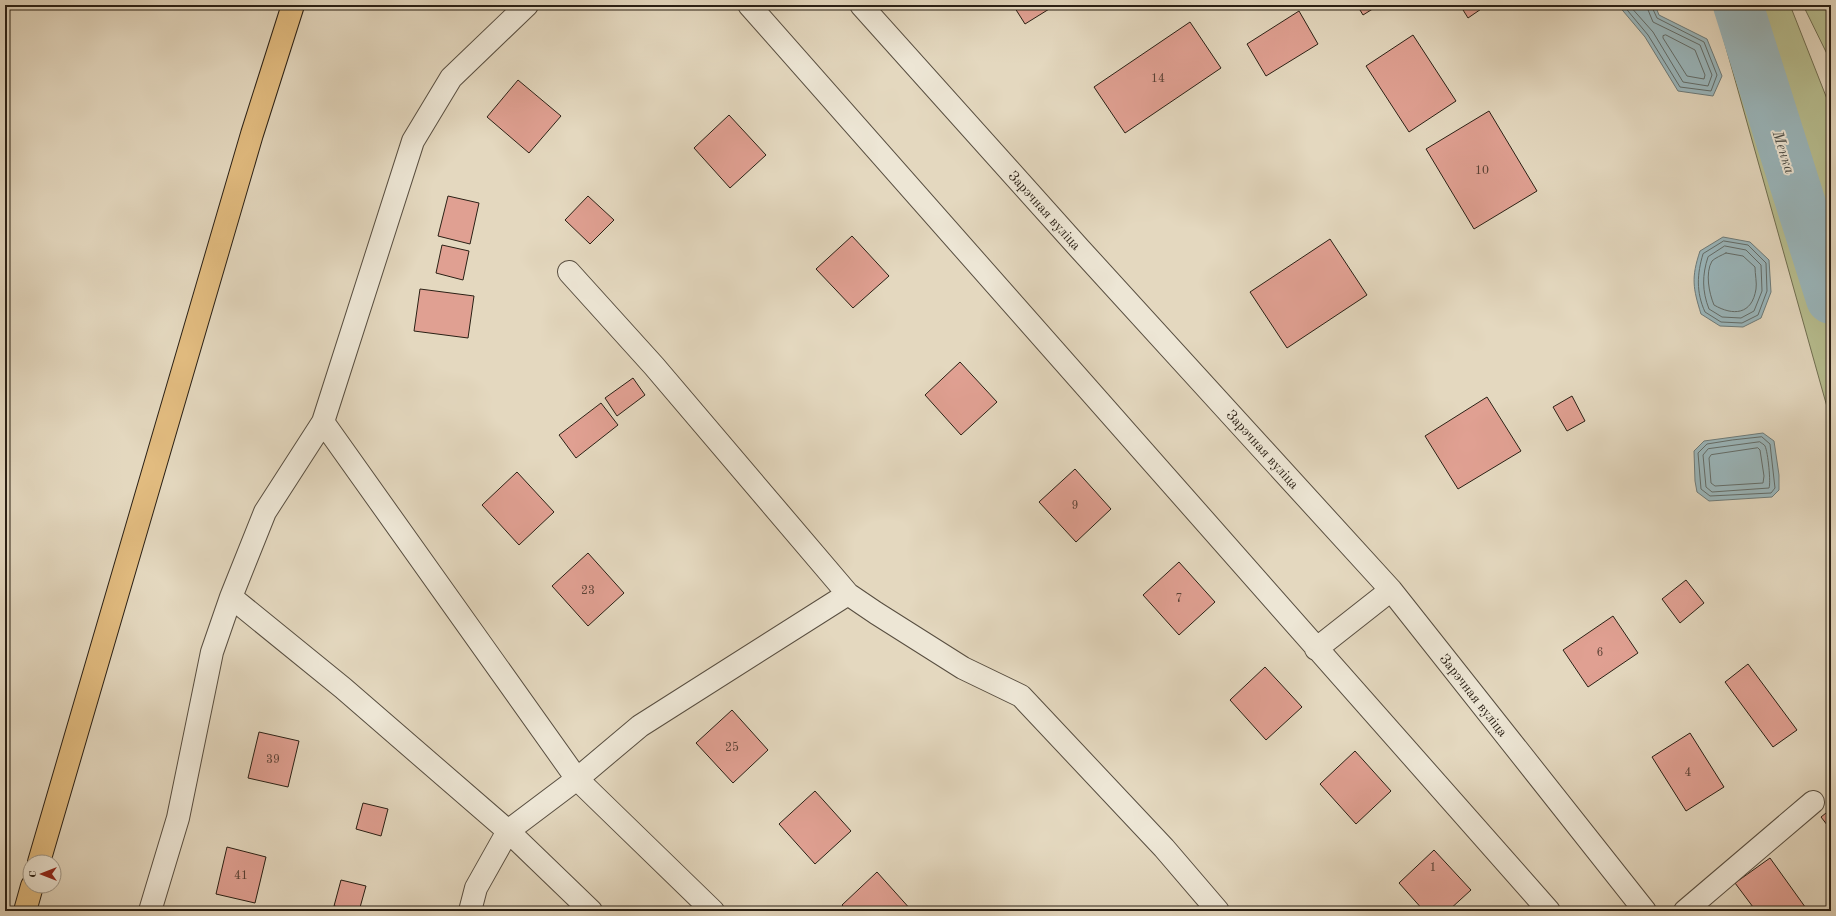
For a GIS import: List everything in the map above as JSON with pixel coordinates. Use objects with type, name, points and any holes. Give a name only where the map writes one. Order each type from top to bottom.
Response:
[{"type":"main road","points":[[41,854],[252,134],[293,5]]},
{"type":"main road","points":[[25,911],[30,894]]},
{"type":"street","points":[[150,911],[178,818],[212,652],[231,597],[265,512],[323,422],[413,141],[450,78],[528,5]]},
{"type":"street","points":[[749,5],[1316,649],[1549,911]]},
{"type":"street","name":"Зарэчная вуліца","points":[[861,5],[1079,248],[1391,590],[1645,911]]},
{"type":"street","points":[[569,272],[654,366],[848,594],[963,668],[1021,696],[1164,848],[1218,911]]},
{"type":"street","points":[[323,422],[577,780],[713,911]]},
{"type":"street","points":[[1316,649],[1391,590]]},
{"type":"street","points":[[470,911],[476,888],[508,831],[577,780],[640,726],[848,594]]},
{"type":"street","points":[[231,597],[343,688],[508,831],[591,911]]},
{"type":"street","points":[[1685,911],[1813,802]]},
{"type":"green space","points":[[1714,5],[1790,5],[1831,109],[1831,421]]},
{"type":"green space","points":[[1803,5],[1831,5],[1831,62]]},
{"type":"water","points":[[1618,5],[1655,5],[1659,15],[1707,39],[1722,76],[1713,96],[1678,91],[1645,37]]},
{"type":"water","points":[[1723,237],[1750,242],[1769,260],[1771,292],[1761,318],[1743,327],[1720,326],[1701,314],[1696,297],[1694,276],[1700,251]]},
{"type":"water","points":[[1763,433],[1774,441],[1779,475],[1779,490],[1772,497],[1709,501],[1697,492],[1694,451],[1704,441]]},
{"type":"building","points":[[1013,5],[1053,5],[1054,6],[1025,24]]},
{"type":"building","points":[[1357,5],[1379,5],[1363,15]]},
{"type":"building","points":[[1460,5],[1487,5],[1468,18]]},
{"type":"building","points":[[1299,11],[1318,44],[1266,76],[1247,44]]},
{"type":"building","points":[[1190,22],[1221,68],[1125,133],[1094,87]]},
{"type":"building","points":[[1413,35],[1456,101],[1409,132],[1366,66]]},
{"type":"building","points":[[518,80],[561,116],[529,153],[487,117]]},
{"type":"building","points":[[1489,111],[1537,191],[1474,229],[1426,149]]},
{"type":"building","points":[[729,115],[766,155],[730,188],[694,148]]},
{"type":"building","points":[[448,196],[479,203],[470,244],[438,236]]},
{"type":"building","points":[[588,196],[614,220],[590,244],[565,220]]},
{"type":"building","points":[[852,236],[889,276],[853,308],[816,269]]},
{"type":"building","points":[[1330,239],[1367,295],[1287,348],[1250,292]]},
{"type":"building","points":[[442,245],[469,251],[463,280],[436,273]]},
{"type":"building","points":[[420,289],[474,296],[468,338],[414,331]]},
{"type":"building","points":[[960,362],[997,402],[961,435],[925,395]]},
{"type":"building","points":[[633,378],[645,395],[617,416],[605,398]]},
{"type":"building","points":[[1572,396],[1585,421],[1567,431],[1553,407]]},
{"type":"building","points":[[1487,397],[1521,451],[1458,489],[1425,436]]},
{"type":"building","points":[[601,403],[618,425],[576,458],[559,435]]},
{"type":"building","points":[[1075,469],[1111,509],[1076,542],[1039,502]]},
{"type":"building","points":[[517,472],[554,512],[519,545],[482,505]]},
{"type":"building","points":[[588,553],[624,593],[588,626],[552,586]]},
{"type":"building","points":[[1179,562],[1215,602],[1179,635],[1143,595]]},
{"type":"building","points":[[1686,580],[1704,603],[1680,623],[1662,599]]},
{"type":"building","points":[[1613,616],[1638,653],[1588,687],[1563,650]]},
{"type":"building","points":[[1748,664],[1797,730],[1773,747],[1725,682]]},
{"type":"building","points":[[1265,667],[1302,707],[1266,740],[1230,700]]},
{"type":"building","points":[[732,710],[768,750],[733,783],[696,743]]},
{"type":"building","points":[[259,732],[299,741],[288,787],[248,778]]},
{"type":"building","points":[[1690,733],[1724,787],[1686,811],[1652,757]]},
{"type":"building","points":[[1355,751],[1391,791],[1356,824],[1320,784]]},
{"type":"building","points":[[815,791],[851,831],[815,864],[779,824]]},
{"type":"building","points":[[363,803],[388,809],[381,836],[356,829]]},
{"type":"building","points":[[1831,809],[1831,830],[1821,817]]},
{"type":"building","points":[[227,847],[266,857],[255,903],[216,894]]},
{"type":"building","points":[[1434,850],[1471,890],[1448,911],[1424,911],[1399,883]]},
{"type":"building","points":[[1770,858],[1808,911],[1756,911],[1735,883]]},
{"type":"building","points":[[877,872],[912,911],[847,911],[842,905]]},
{"type":"building","points":[[341,880],[366,886],[359,911],[334,906]]},
{"type":"waterway","name":"Менка","points":[[1738,5],[1831,299]]}]
